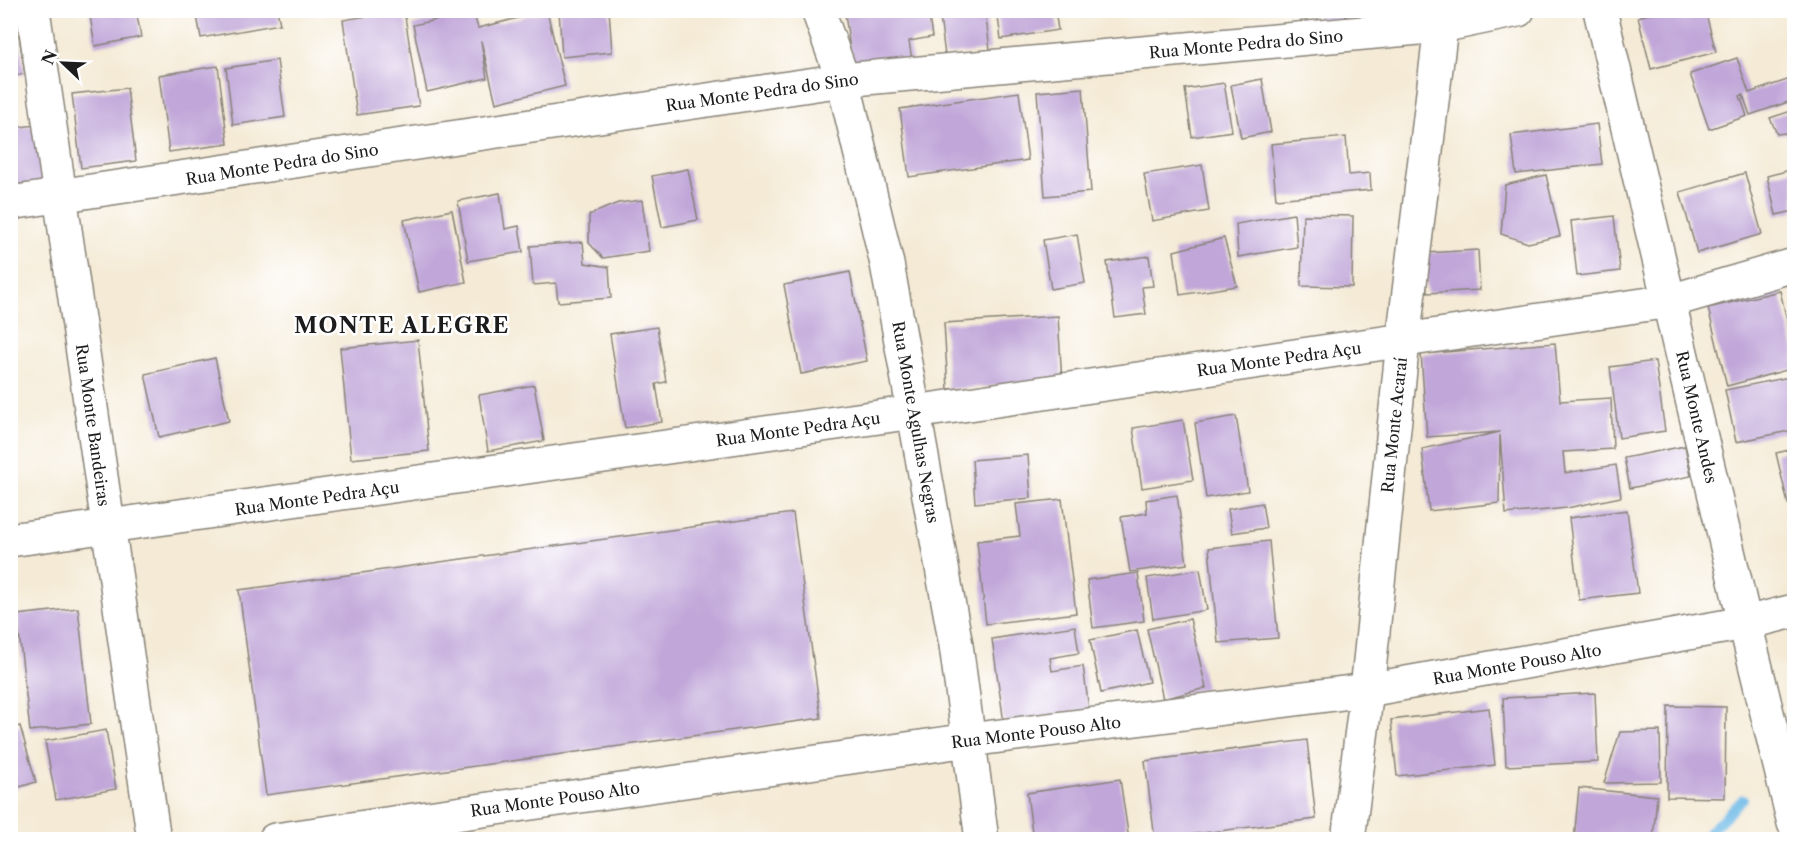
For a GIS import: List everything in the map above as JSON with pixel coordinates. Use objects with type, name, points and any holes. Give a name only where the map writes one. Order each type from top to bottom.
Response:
[{"type":"street","name":"Rua Monte Bandeiras","points":[[33,10],[154,840]]},
{"type":"street","name":"Rua Monte Agulhas Negras","points":[[818,10],[843,80],[887,264],[956,645],[982,840]]},
{"type":"street","name":"Rua Monte Pedra do Sino","points":[[10,203],[843,80],[1518,10]]},
{"type":"street","name":"Rua Monte Andes","points":[[1600,10],[1794,824]]},
{"type":"street","name":"Rua Monte Acaraí","points":[[1348,840],[1367,690],[1403,342],[1442,18]]},
{"type":"street","name":"Rua Monte Pedra Açu","points":[[10,540],[108,528],[1403,342],[1670,301],[1794,265]]},
{"type":"street","name":"Rua Monte Pouso Alto","points":[[275,840],[969,740],[1367,690],[1745,623],[1794,611]]},
{"type":"building","points":[[10,10],[15,10],[25,74],[10,77]]},
{"type":"building","points":[[89,10],[136,10],[141,37],[95,46]]},
{"type":"building","points":[[196,10],[277,10],[280,24],[201,38]]},
{"type":"building","points":[[404,10],[419,106],[357,115],[343,20]]},
{"type":"building","points":[[559,10],[609,10],[612,52],[562,57]]},
{"type":"building","points":[[871,10],[928,10],[932,37],[909,41],[912,60],[853,69],[845,14]]},
{"type":"building","points":[[939,10],[985,10],[990,50],[945,55]]},
{"type":"building","points":[[997,10],[1055,10],[1058,30],[1001,39]]},
{"type":"building","points":[[1317,10],[1345,10],[1347,24],[1319,28]]},
{"type":"building","points":[[1356,10],[1397,10],[1398,15],[1357,20]]},
{"type":"building","points":[[1664,10],[1705,10],[1716,52],[1651,69],[1638,17]]},
{"type":"building","points":[[547,11],[565,86],[496,103],[481,41],[487,78],[427,92],[413,25],[473,12],[478,28]]},
{"type":"building","points":[[1737,58],[1749,93],[1793,78],[1794,100],[1750,115],[1743,95],[1740,96],[1747,116],[1709,129],[1690,74]]},
{"type":"building","points":[[277,60],[285,117],[233,125],[226,68]]},
{"type":"building","points":[[218,66],[228,144],[169,152],[159,75]]},
{"type":"building","points":[[1262,79],[1271,132],[1241,138],[1231,85]]},
{"type":"building","points":[[1224,83],[1232,131],[1192,137],[1185,89]]},
{"type":"building","points":[[127,88],[136,161],[81,168],[72,94]]},
{"type":"building","points":[[1083,88],[1091,192],[1045,196],[1037,92]]},
{"type":"building","points":[[1019,92],[1028,160],[909,177],[900,109]]},
{"type":"building","points":[[1794,110],[1794,147],[1786,133],[1777,134],[1770,118]]},
{"type":"building","points":[[1597,124],[1602,164],[1516,174],[1511,135]]},
{"type":"building","points":[[37,125],[46,192],[10,197],[10,128]]},
{"type":"building","points":[[1346,137],[1349,175],[1370,173],[1371,190],[1276,199],[1271,144]]},
{"type":"building","points":[[1202,165],[1209,211],[1152,221],[1144,174]]},
{"type":"building","points":[[688,169],[698,220],[662,227],[652,176]]},
{"type":"building","points":[[1794,169],[1794,211],[1776,215],[1767,176]]},
{"type":"building","points":[[1745,173],[1762,234],[1697,253],[1680,192]]},
{"type":"building","points":[[1546,175],[1560,236],[1528,243],[1501,234],[1505,185]]},
{"type":"building","points":[[500,193],[505,229],[519,226],[523,252],[468,261],[458,201]]},
{"type":"building","points":[[642,200],[649,251],[603,258],[589,243],[589,215],[618,203]]},
{"type":"building","points":[[452,210],[466,282],[419,292],[404,220]]},
{"type":"building","points":[[1294,214],[1297,247],[1238,257],[1236,224]]},
{"type":"building","points":[[1303,215],[1353,216],[1352,287],[1301,286]]},
{"type":"building","points":[[1614,216],[1620,271],[1577,276],[1571,221]]},
{"type":"building","points":[[1077,234],[1085,283],[1051,289],[1043,240]]},
{"type":"building","points":[[1224,238],[1237,286],[1180,295],[1174,251]]},
{"type":"building","points":[[583,242],[585,263],[609,267],[611,298],[558,302],[556,283],[533,285],[530,246]]},
{"type":"building","points":[[1478,250],[1480,290],[1427,293],[1425,253]]},
{"type":"building","points":[[1149,256],[1153,286],[1142,287],[1146,314],[1115,318],[1107,262]]},
{"type":"building","points":[[850,272],[867,361],[801,374],[784,285]]},
{"type":"building","points":[[1780,291],[1794,350],[1794,368],[1727,386],[1708,308]]},
{"type":"building","points":[[1058,316],[1062,382],[948,389],[944,323]]},
{"type":"building","points":[[657,327],[666,382],[656,384],[662,422],[625,428],[610,334]]},
{"type":"building","points":[[418,340],[429,451],[351,459],[340,348]]},
{"type":"building","points":[[1555,343],[1560,401],[1611,398],[1613,449],[1563,452],[1565,473],[1616,465],[1621,497],[1567,508],[1506,514],[1500,435],[1499,503],[1429,511],[1422,449],[1500,432],[1427,437],[1421,354]]},
{"type":"building","points":[[215,358],[229,421],[159,437],[145,374]]},
{"type":"building","points":[[1655,361],[1665,431],[1619,438],[1610,367]]},
{"type":"building","points":[[1794,376],[1794,430],[1736,442],[1725,390]]},
{"type":"building","points":[[534,385],[544,441],[488,451],[479,395]]},
{"type":"building","points":[[1236,416],[1248,491],[1206,498],[1195,423]]},
{"type":"building","points":[[1183,420],[1193,480],[1142,488],[1133,428]]},
{"type":"building","points":[[1685,446],[1691,476],[1630,488],[1624,458]]},
{"type":"building","points":[[1794,449],[1794,502],[1788,504],[1776,453]]},
{"type":"building","points":[[1028,455],[1031,498],[975,503],[972,460]]},
{"type":"building","points":[[1177,495],[1187,564],[1130,572],[1121,517],[1147,513],[1146,500]]},
{"type":"building","points":[[1062,499],[1076,613],[986,624],[977,541],[1020,536],[1016,504]]},
{"type":"building","points":[[1262,503],[1266,528],[1232,533],[1228,509]]},
{"type":"building","points":[[1627,510],[1638,593],[1579,600],[1569,518]]},
{"type":"building","points":[[793,513],[821,718],[266,795],[239,590]]},
{"type":"building","points":[[1269,541],[1278,638],[1218,643],[1209,548]]},
{"type":"building","points":[[1200,569],[1207,610],[1153,619],[1147,578]]},
{"type":"building","points":[[1138,573],[1144,621],[1093,628],[1087,580]]},
{"type":"building","points":[[78,608],[91,724],[30,731],[17,615]]},
{"type":"building","points":[[1190,619],[1206,688],[1163,699],[1147,629]]},
{"type":"building","points":[[1075,626],[1079,653],[1050,658],[1052,671],[1083,666],[1089,709],[1004,723],[992,639]]},
{"type":"building","points":[[1137,630],[1149,682],[1101,693],[1090,640]]},
{"type":"building","points":[[1595,693],[1598,762],[1506,766],[1503,698]]},
{"type":"building","points":[[1668,706],[1726,707],[1725,798],[1667,797]]},
{"type":"building","points":[[1489,708],[1495,765],[1397,776],[1391,720]]},
{"type":"building","points":[[20,726],[36,782],[10,790],[10,729]]},
{"type":"building","points":[[106,730],[116,789],[56,800],[45,741]]},
{"type":"building","points":[[1660,731],[1661,782],[1604,783],[1620,732]]},
{"type":"building","points":[[1307,740],[1316,819],[1155,839],[1145,761]]},
{"type":"building","points":[[1120,779],[1129,840],[1033,840],[1027,793]]},
{"type":"building","points":[[1579,788],[1657,796],[1653,840],[1574,840]]},
{"type":"building","points":[[1252,834],[1253,840],[1224,840],[1223,838]]},
{"type":"waterway","points":[[1701,840],[1743,799]]},
{"type":"district","name":"MONTE ALEGRE","points":[[402,325]]}]
